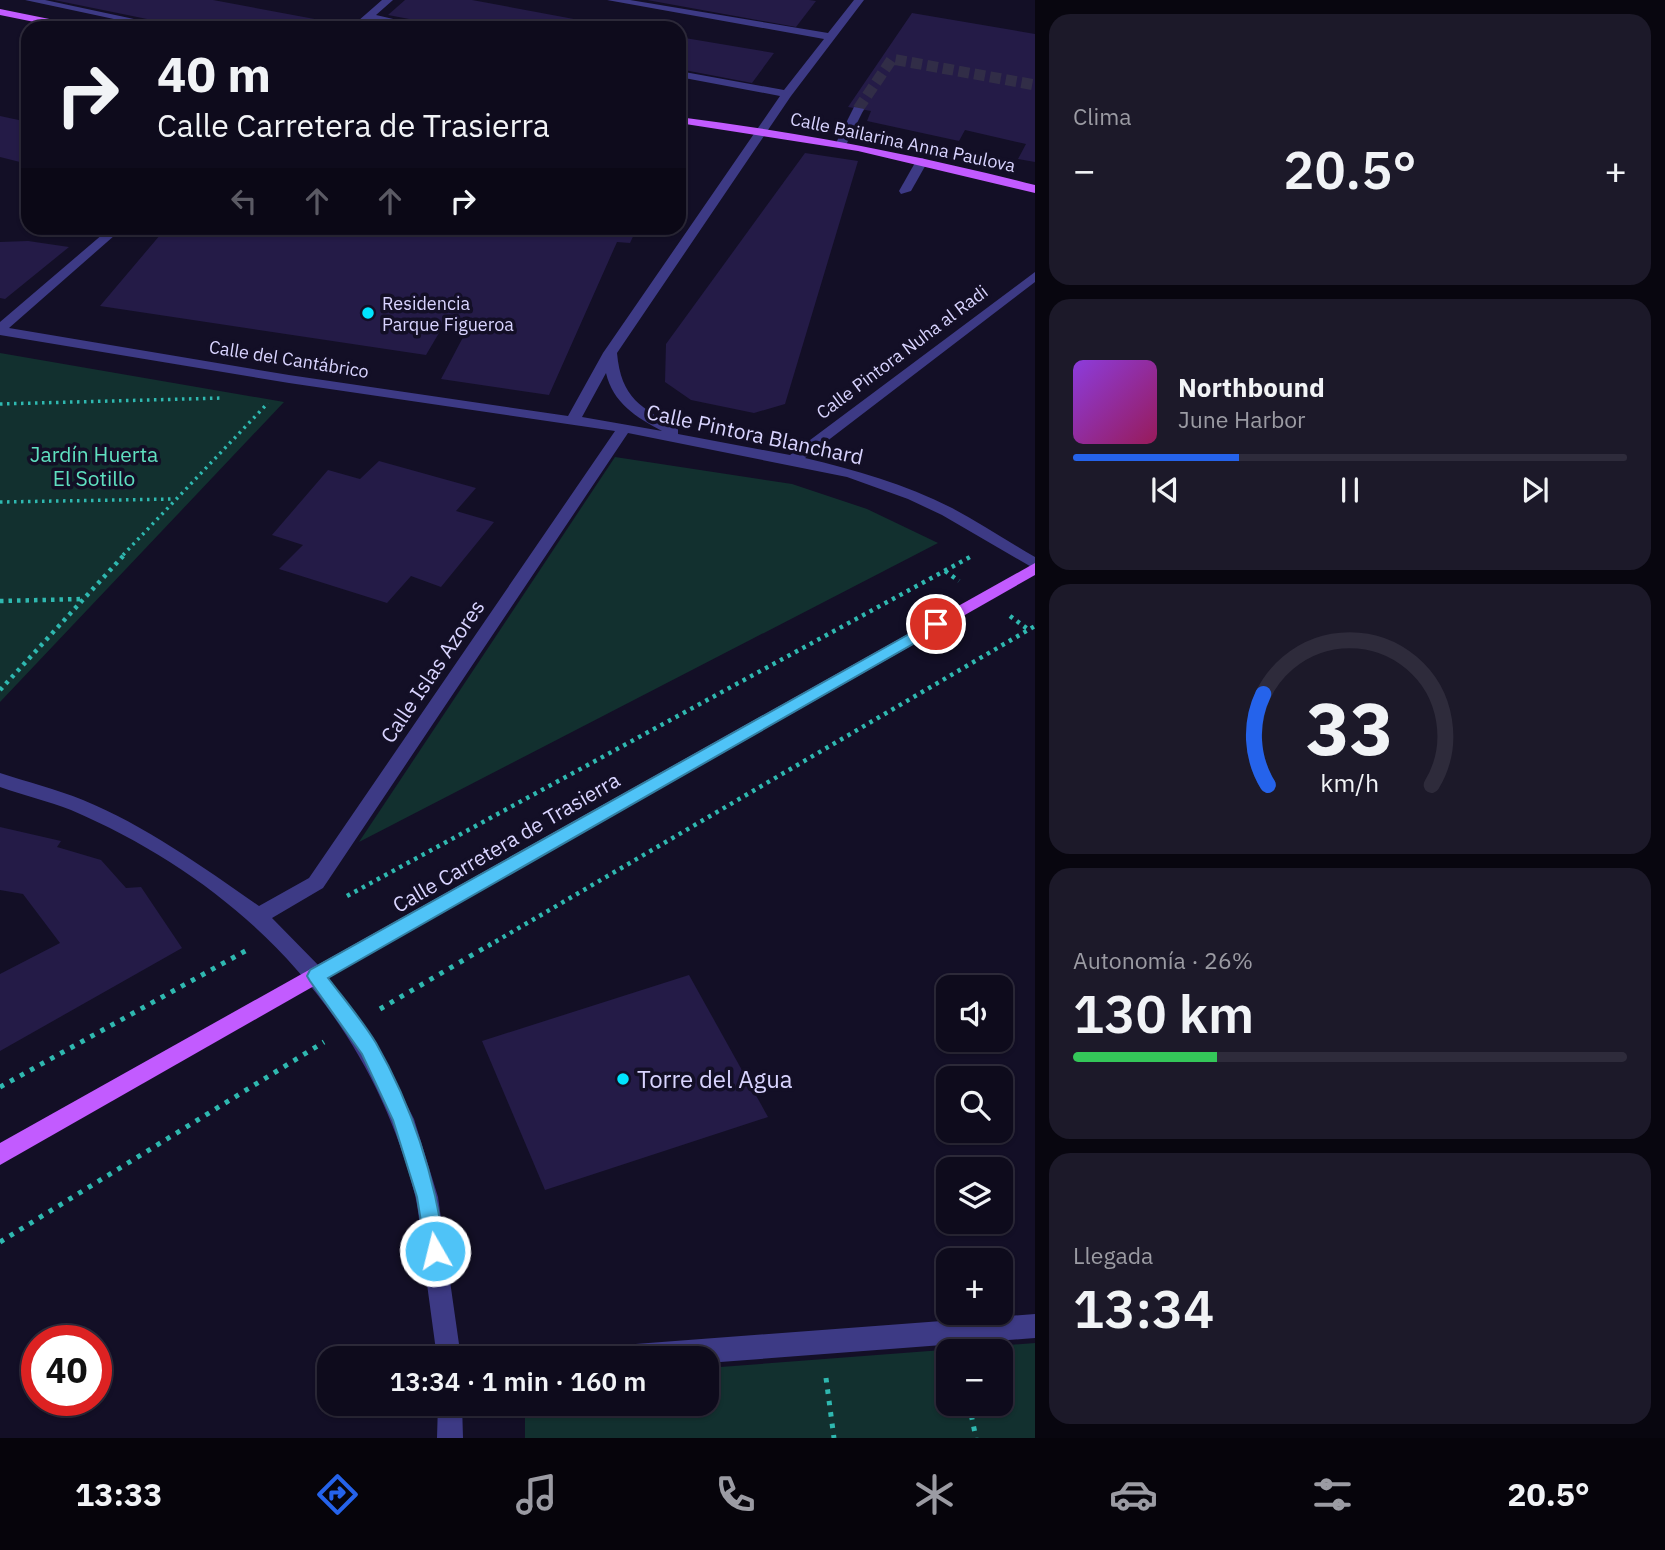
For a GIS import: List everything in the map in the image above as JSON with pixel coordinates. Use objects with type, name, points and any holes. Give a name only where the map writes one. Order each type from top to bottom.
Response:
[{"type":"main road","points":[[0,12],[44,21]]},
{"type":"main road","name":"Calle Bailarina Anna Paulova","points":[[686,121],[764,130],[841,145],[922,161],[1035,189]]},
{"type":"main road","name":"Calle Carretera de Trasierra","points":[[0,1155],[1035,566]]},
{"type":"street","points":[[30,0],[136,21]]},
{"type":"street","points":[[363,21],[388,0]]},
{"type":"street","points":[[612,0],[831,37]]},
{"type":"street","points":[[573,420],[610,353],[787,94],[859,0]]},
{"type":"street","points":[[368,17],[389,21]]},
{"type":"street","points":[[686,75],[787,94]]},
{"type":"street","points":[[841,145],[858,108]]},
{"type":"street","points":[[905,191],[922,161]]},
{"type":"street","points":[[0,330],[109,235]]},
{"type":"street","name":"Calle Pintora Nuha al Radi","points":[[793,460],[1035,276]]},
{"type":"street","name":"Calle del Cantábrico","points":[[0,330],[289,379],[573,420]]},
{"type":"street","points":[[610,353],[611,380],[626,401],[652,420],[699,442]]},
{"type":"street","name":"Calle Pintora Blanchard","points":[[573,420],[793,460],[852,474],[913,496],[998,542],[1035,566]]},
{"type":"street","name":"Calle Islas Azores","points":[[258,916],[316,883],[624,428]]},
{"type":"street","points":[[0,780],[76,805],[125,829],[183,863],[258,916],[316,976],[368,1048],[403,1119],[427,1197],[447,1346]]},
{"type":"street","points":[[719,1350],[1035,1326]]},
{"type":"street","points":[[450,1416],[450,1438]]},
{"type":"path","points":[[0,690],[273,397],[260,397]]},
{"type":"path","points":[[0,404],[232,398]]},
{"type":"path","points":[[0,502],[176,499]]},
{"type":"path","points":[[338,901],[998,542]]},
{"type":"path","points":[[0,601],[82,599]]},
{"type":"path","points":[[0,1242],[353,1025],[1035,626]]},
{"type":"path","points":[[0,1087],[277,934]]},
{"type":"path","points":[[821,1342],[834,1438]]},
{"type":"path","points":[[971,1416],[976,1438]]},
{"type":"green space","name":"Jardín Huerta El Sotillo","points":[[0,353],[284,402],[0,702]]},
{"type":"green space","points":[[615,457],[792,484],[867,509],[938,543],[359,842]]},
{"type":"green space","points":[[1035,1343],[1035,1438],[525,1438],[525,1416],[719,1416],[719,1367],[936,1351],[936,1416],[1013,1416],[1013,1345]]},
{"type":"building","points":[[54,0],[213,0],[325,21],[157,21]]},
{"type":"building","points":[[405,0],[472,0],[584,21],[420,21],[388,15]]},
{"type":"building","points":[[647,0],[809,0],[816,1],[796,27]]},
{"type":"building","points":[[912,13],[1035,34],[1035,162],[1018,159],[1026,144],[965,130],[959,141],[867,121],[871,111],[848,107]]},
{"type":"building","points":[[686,38],[774,53],[752,83],[686,70]]},
{"type":"building","points":[[0,116],[21,120],[21,162],[0,157]]},
{"type":"building","points":[[805,153],[858,161],[785,404],[754,413],[691,400],[665,382],[666,344]]},
{"type":"building","name":"Residencia Parque Figueroa","points":[[160,235],[634,235],[630,243],[617,242],[549,395],[441,379],[470,324],[446,321],[426,355],[100,306]]},
{"type":"building","points":[[28,241],[69,247],[5,299],[0,298],[0,242]]},
{"type":"building","points":[[379,461],[476,488],[456,511],[494,522],[441,587],[411,576],[387,603],[279,569],[303,545],[272,535],[328,470],[360,479]]},
{"type":"building","points":[[0,827],[61,841],[57,847],[101,860],[126,888],[141,887],[182,948],[0,1051],[0,974],[60,943],[23,894],[0,890]]},
{"type":"building","name":"Torre del Agua","points":[[689,975],[768,1117],[545,1190],[482,1041]]},
{"type":"tunnel","points":[[858,109],[892,59],[1035,85]]},
{"type":"place","name":"Residencia Parque Figueroa","points":[[368,313]]},
{"type":"place","name":"Torre del Agua","points":[[623,1079]]},
{"type":"route","points":[[435,1251],[427,1197],[403,1119],[368,1048],[316,976],[936,624]]}]
